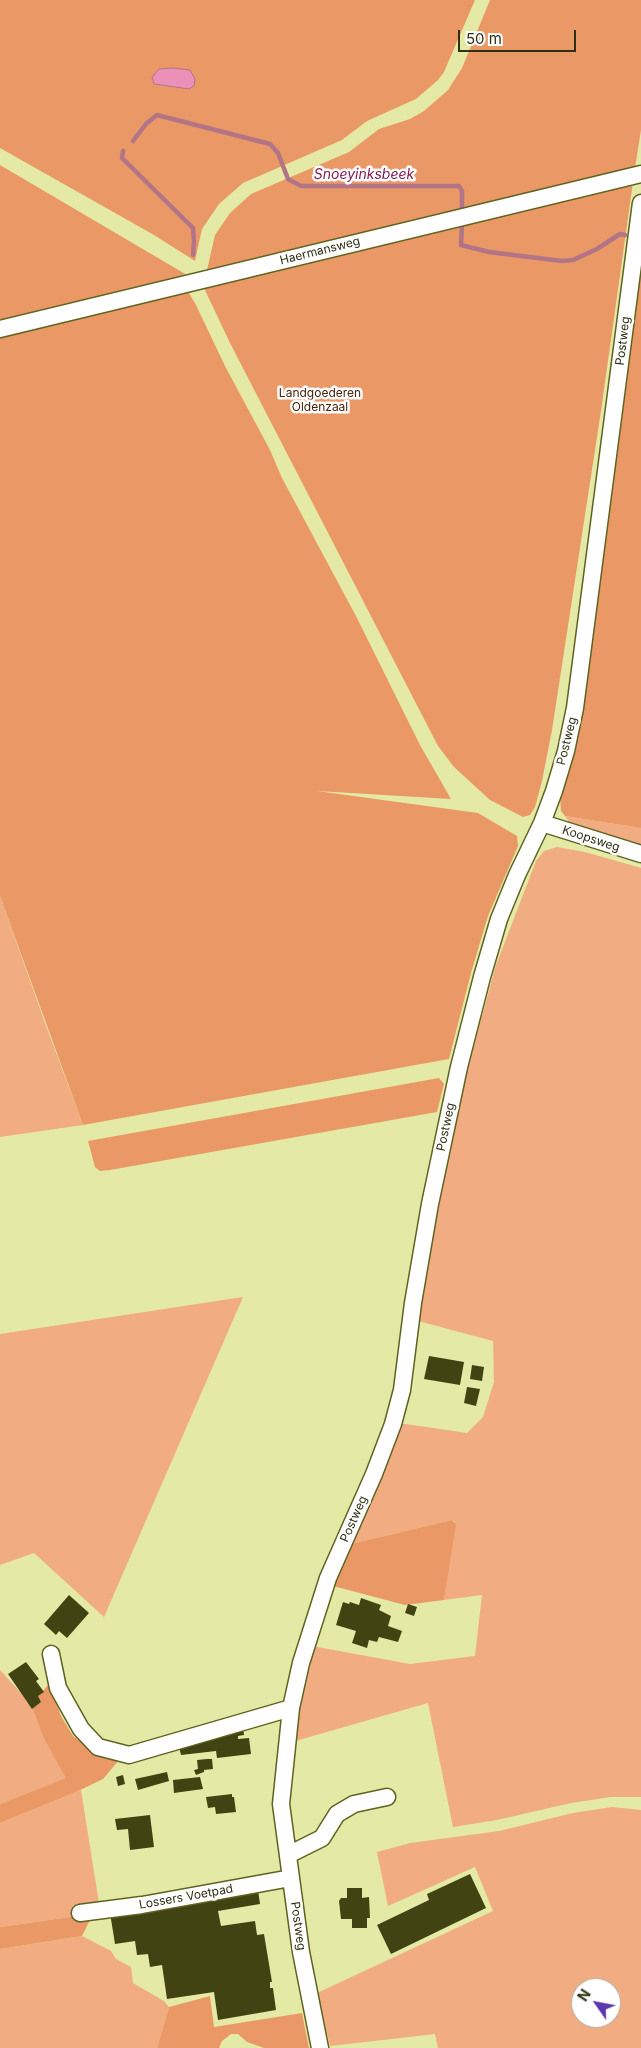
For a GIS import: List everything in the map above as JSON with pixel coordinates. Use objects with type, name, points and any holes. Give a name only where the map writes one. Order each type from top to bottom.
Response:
[{"type":"street","name":"Haermansweg","points":[[0,330],[641,174]]},
{"type":"street","name":"Postweg","points":[[320,2048],[301,1952],[281,1804],[291,1708],[302,1663],[328,1578],[374,1474],[393,1424],[402,1390],[412,1303],[430,1204],[459,1067],[499,919],[516,875],[542,823],[559,775],[575,708],[641,203]]},
{"type":"street","name":"Koopsweg","points":[[542,823],[641,854]]},
{"type":"street","points":[[51,1654],[58,1688],[81,1729],[98,1747],[130,1755],[291,1708]]},
{"type":"street","points":[[288,1855],[322,1838],[337,1814],[354,1804],[387,1797]]},
{"type":"street","name":"Lossers Voetpad","points":[[80,1913],[291,1878]]},
{"type":"shaded area","points":[[159,69],[190,70],[195,79],[194,86],[189,89],[154,84],[152,77]]},
{"type":"shaded area","points":[[565,816],[641,828],[641,848],[589,832],[569,822]]},
{"type":"shaded area","points":[[557,847],[585,852],[641,868],[641,1797],[611,1797],[571,1803],[497,1820],[453,1827],[428,1703],[292,1742],[312,1646],[410,1664],[475,1656],[482,1595],[444,1600],[455,1522],[452,1520],[351,1544],[399,1423],[467,1433],[483,1417],[494,1382],[493,1341],[418,1321],[443,1169],[465,1078],[496,965],[536,861],[544,851]]},
{"type":"shaded area","points":[[0,896],[45,1023],[83,1125],[0,1137]]},
{"type":"shaded area","points":[[243,1297],[104,1617],[34,1553],[0,1565],[0,1334]]},
{"type":"shaded area","points":[[0,1670],[31,1704],[43,1737],[67,1778],[0,1804]]},
{"type":"shaded area","points":[[81,1790],[99,1903],[84,1915],[0,1927],[0,1823]]},
{"type":"shaded area","points":[[612,1807],[641,1810],[641,2048],[438,2048],[435,2034],[330,2046],[317,1993],[493,1911],[475,1867],[388,1906],[377,1852],[410,1843],[499,1831],[573,1813]]},
{"type":"shaded area","points":[[82,1936],[111,1951],[116,1959],[131,1967],[133,1983],[164,2001],[169,2007],[157,2048],[0,2048],[0,1949]]},
{"type":"green space","points":[[0,0],[475,0],[444,72],[438,80],[416,99],[367,121],[342,140],[243,183],[219,204],[202,229],[195,261],[154,235],[0,148]]},
{"type":"green space","points":[[490,0],[641,0],[641,130],[635,168],[207,270],[215,235],[230,213],[251,194],[349,152],[379,129],[410,119],[424,111],[448,90],[462,68]]},
{"type":"green space","points":[[0,165],[187,275],[0,320]]},
{"type":"green space","name":"Landgoederen Oldenzaal","points":[[633,182],[601,411],[552,730],[535,807],[530,815],[523,817],[490,800],[454,767],[438,746],[230,343],[204,288],[207,285]]},
{"type":"green space","points":[[641,261],[641,828],[565,816],[561,811],[560,797],[581,724]]},
{"type":"green space","points":[[180,292],[189,293],[196,305],[225,366],[270,450],[282,478],[357,618],[420,745],[451,799],[317,791],[478,813],[517,836],[518,846],[488,916],[449,1059],[83,1125],[0,896],[0,336]]},
{"type":"green space","points":[[439,1078],[444,1084],[437,1112],[100,1171],[95,1167],[88,1141]]},
{"type":"green space","points":[[452,1520],[456,1524],[444,1600],[405,1605],[333,1586],[351,1544]]},
{"type":"green space","points":[[49,1684],[61,1716],[73,1736],[104,1758],[119,1760],[103,1779],[0,1823],[0,1804],[66,1778],[43,1737],[31,1704]]},
{"type":"green space","points":[[84,1915],[92,1916],[82,1936],[0,1949],[0,1927]]},
{"type":"green space","points":[[210,1996],[214,2027],[302,2013],[309,2048],[264,2048],[247,2042],[238,2034],[231,2034],[222,2041],[219,2048],[157,2048],[169,2007]]},
{"type":"building","points":[[429,1356],[464,1362],[460,1385],[424,1379]]},
{"type":"building","points":[[472,1365],[484,1367],[482,1381],[470,1379]]},
{"type":"building","points":[[467,1387],[480,1389],[476,1406],[464,1403]]},
{"type":"building","points":[[69,1595],[89,1613],[67,1638],[59,1631],[56,1635],[44,1624]]},
{"type":"building","points":[[361,1598],[381,1605],[379,1610],[391,1616],[388,1626],[402,1631],[398,1642],[379,1637],[377,1642],[369,1640],[367,1648],[352,1643],[356,1631],[336,1625],[343,1602],[359,1605]]},
{"type":"building","points":[[408,1604],[417,1607],[414,1616],[405,1613]]},
{"type":"building","points":[[26,1662],[39,1679],[36,1681],[44,1692],[38,1696],[41,1702],[32,1709],[8,1674]]},
{"type":"building","points":[[243,1726],[244,1735],[238,1736],[238,1739],[249,1738],[251,1754],[217,1758],[216,1751],[181,1755],[179,1747],[197,1741],[215,1739],[214,1736],[228,1736],[227,1731]]},
{"type":"building","points":[[212,1759],[213,1769],[204,1770],[204,1772],[196,1775],[194,1770],[198,1769],[197,1760]]},
{"type":"building","points":[[167,1772],[169,1781],[138,1790],[135,1779]]},
{"type":"building","points":[[123,1775],[125,1784],[118,1786],[116,1777]]},
{"type":"building","points":[[200,1777],[203,1789],[174,1793],[173,1780]]},
{"type":"building","points":[[232,1794],[236,1812],[216,1814],[215,1807],[208,1808],[206,1797]]},
{"type":"building","points":[[150,1815],[154,1847],[130,1850],[128,1829],[117,1830],[115,1819]]},
{"type":"building","points":[[470,1874],[486,1908],[391,1954],[377,1925],[429,1900],[427,1894]]},
{"type":"building","points":[[347,1888],[362,1888],[362,1898],[369,1897],[370,1918],[367,1918],[367,1928],[352,1928],[352,1919],[341,1919],[339,1901],[341,1898],[347,1898]]},
{"type":"building","points":[[258,1890],[260,1904],[218,1911],[221,1926],[255,1921],[257,1935],[264,1934],[272,1982],[270,1982],[270,1988],[273,1988],[276,2010],[218,2020],[214,1992],[167,1999],[162,1965],[150,1967],[148,1954],[137,1955],[135,1941],[115,1944],[110,1913]]},
{"type":"waterway","name":"Snoeyinksbeek","points":[[133,141],[146,124],[157,115],[270,144],[278,153],[288,179],[301,186],[459,186],[462,191],[462,210]]},
{"type":"waterway","name":"Snoeyinksbeek","points":[[123,151],[122,158],[193,228],[193,255]]},
{"type":"waterway","name":"Snoeyinksbeek","points":[[462,224],[461,245],[489,252],[562,261],[573,260],[597,249],[620,234],[625,235]]}]
